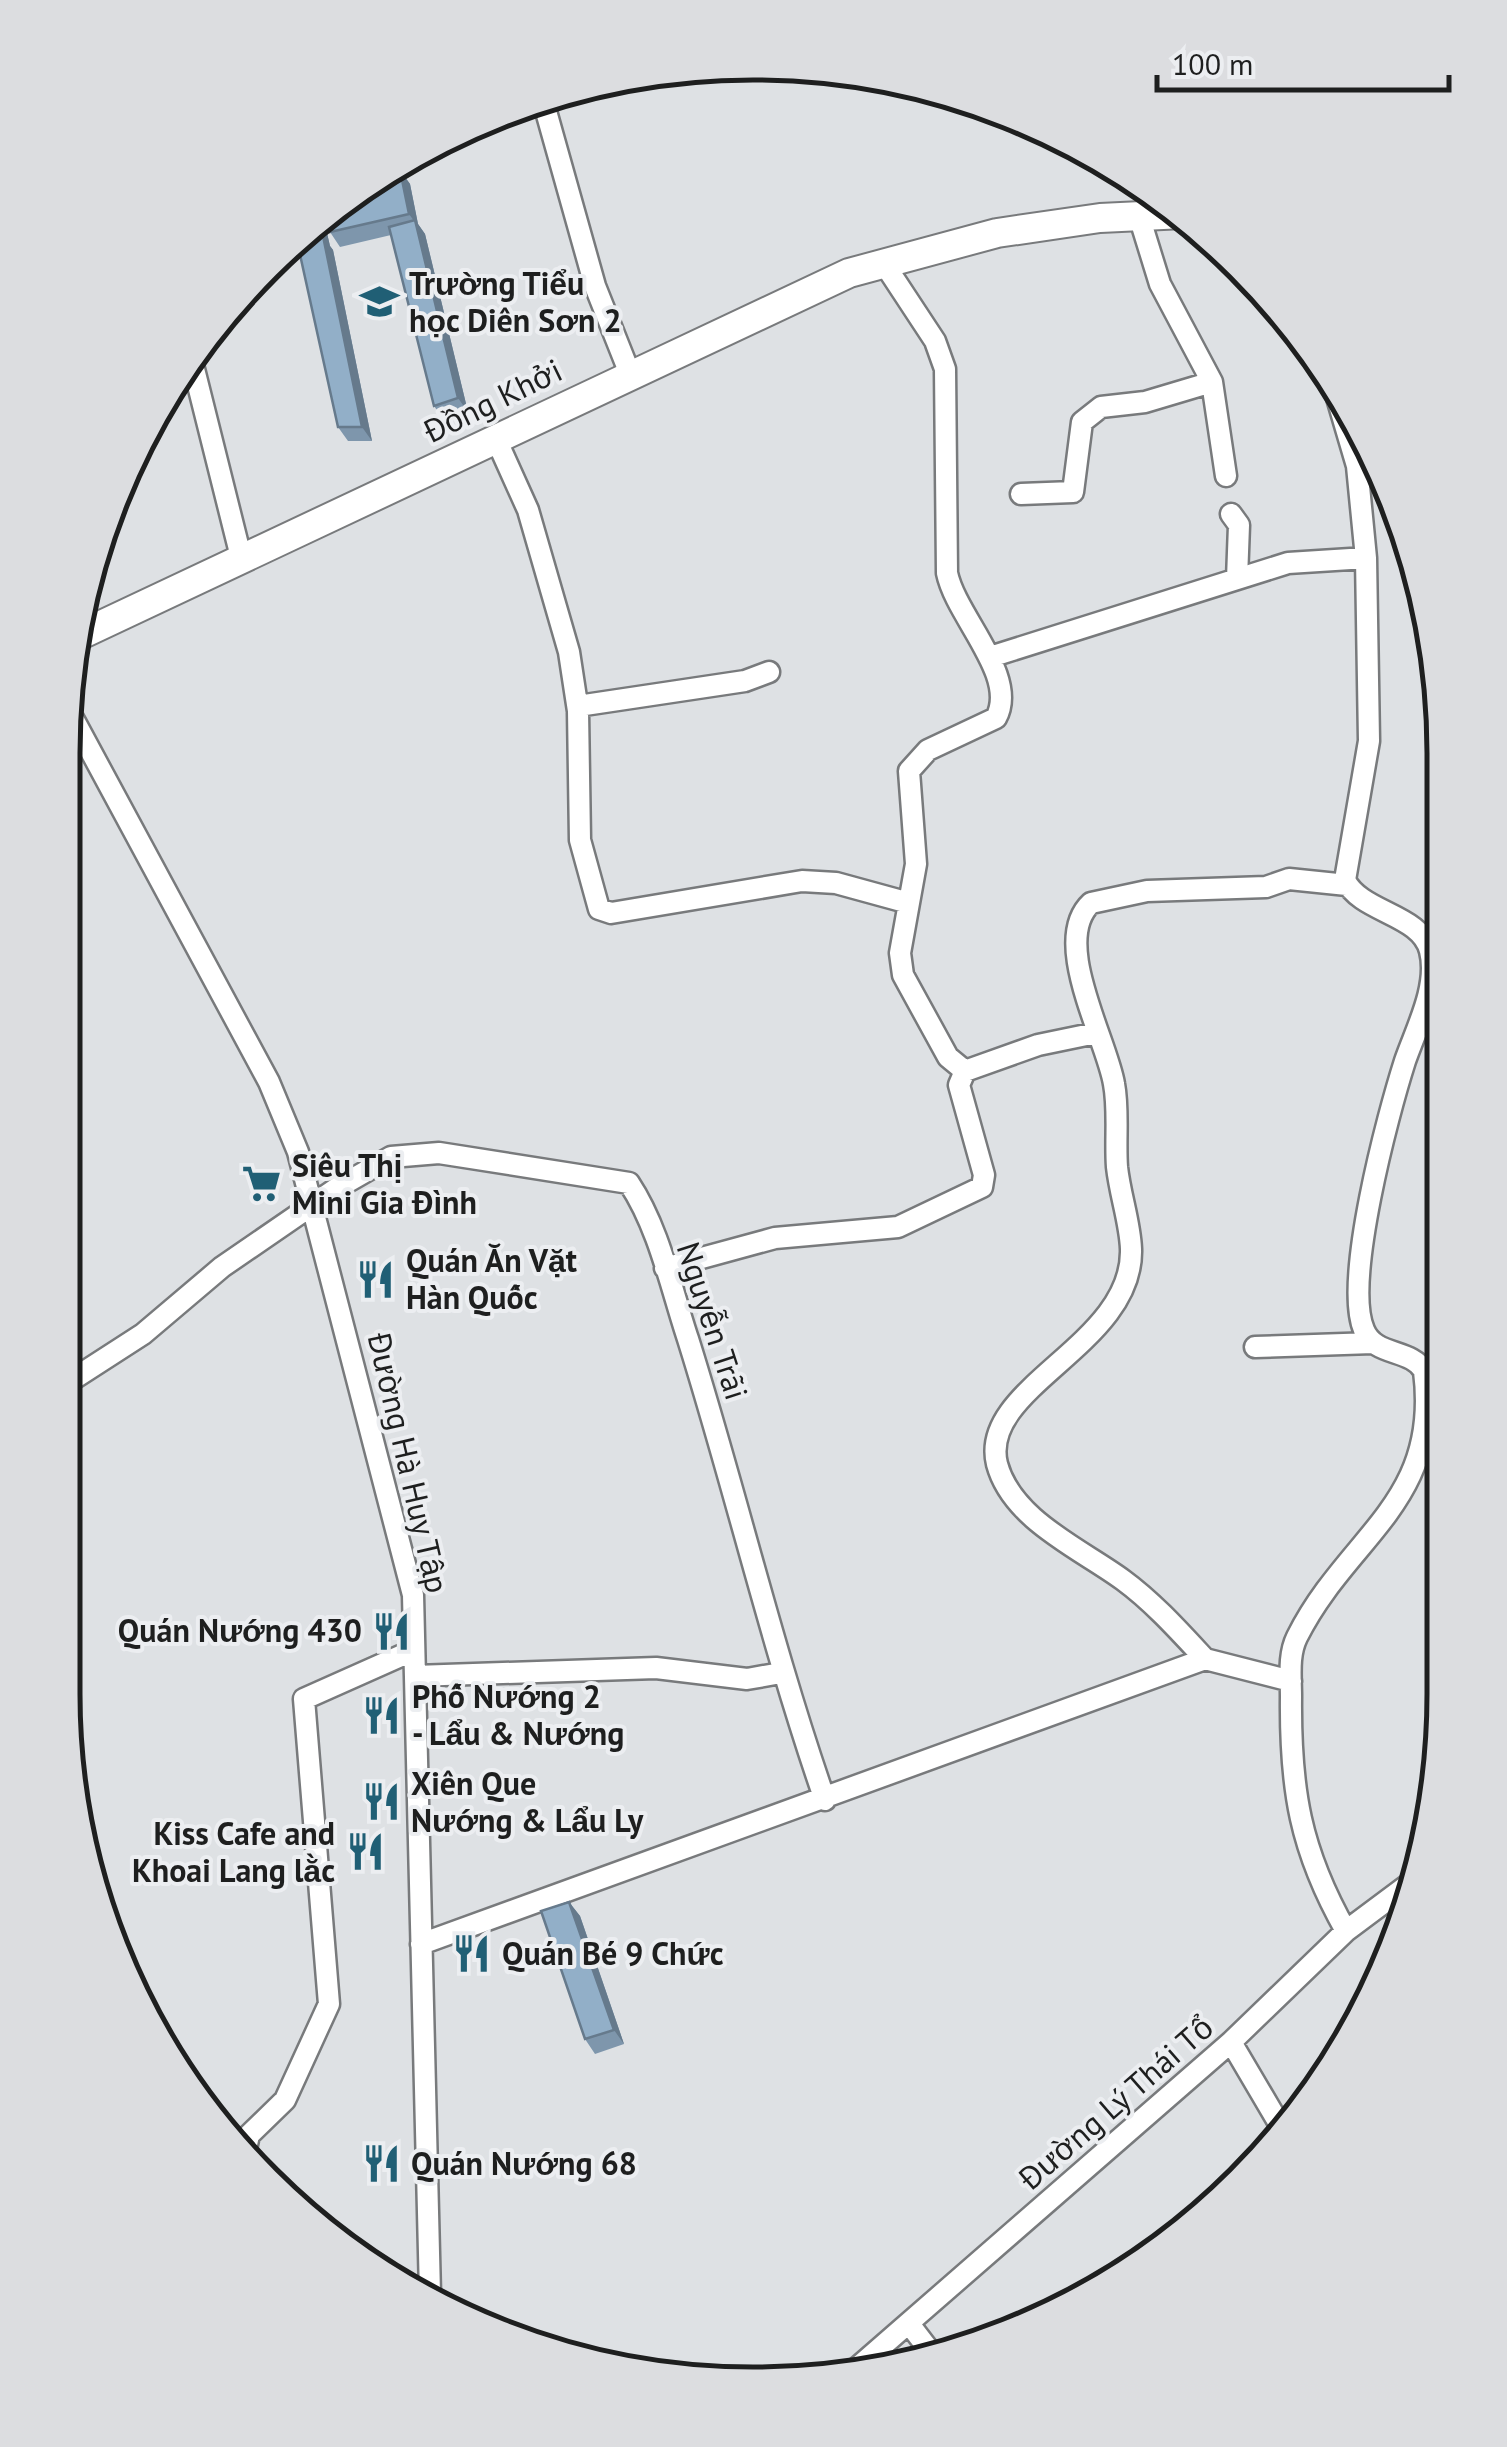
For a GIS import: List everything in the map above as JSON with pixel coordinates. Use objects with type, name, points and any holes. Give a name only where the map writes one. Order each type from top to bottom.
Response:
[{"type":"main road","name":"Đồng Khởi","points":[[92,628],[771,306],[883,262],[998,233],[1158,215]]},
{"type":"street","points":[[546,113],[594,286],[630,374]]},
{"type":"street","points":[[1139,216],[1160,284],[1212,382],[1226,476]]},
{"type":"street","points":[[883,262],[934,341],[946,369],[950,588],[990,658],[1002,697],[996,718],[928,750],[909,771],[916,864],[900,953],[909,992],[948,1058],[964,1071]]},
{"type":"street","points":[[196,376],[241,557]]},
{"type":"street","points":[[1021,494],[1073,492],[1082,422],[1101,407],[1144,402],[1212,382]]},
{"type":"street","points":[[496,439],[538,541],[561,620],[578,706],[580,840],[604,914],[802,881],[836,883],[909,903]]},
{"type":"street","points":[[1347,885],[1344,862],[1369,741],[1366,558],[1357,466],[1349,440]]},
{"type":"street","points":[[1231,514],[1239,525],[1237,579]]},
{"type":"street","points":[[990,658],[1288,563],[1366,558]]},
{"type":"street","points":[[578,706],[746,681],[769,672]]},
{"type":"street","name":"Đường Hà Huy Tập","points":[[80,732],[269,1082],[314,1205],[413,1595],[430,2284]]},
{"type":"street","points":[[1291,1680],[1205,1658],[1122,1580],[1061,1540],[1030,1512],[998,1467],[996,1435],[1008,1414],[1102,1322],[1128,1284],[1131,1251],[1118,1170],[1115,1086],[1081,976],[1080,919],[1091,903],[1169,888],[1266,887],[1290,879],[1347,885],[1427,933]]},
{"type":"street","points":[[1373,1343],[1360,1312],[1365,1238],[1383,1128],[1427,1012]]},
{"type":"street","points":[[964,1071],[1038,1045],[1096,1033]]},
{"type":"street","points":[[665,1268],[776,1238],[898,1227],[982,1187],[984,1175],[959,1085],[964,1071]]},
{"type":"street","name":"Nguyễn Trãi","points":[[80,1376],[114,1356],[222,1267],[314,1205],[373,1166],[412,1152],[629,1183],[640,1198],[704,1389],[781,1674],[824,1800]]},
{"type":"street","points":[[1255,1347],[1373,1343],[1419,1362],[1424,1371],[1427,1434]]},
{"type":"street","points":[[1346,1932],[1314,1869],[1297,1812],[1290,1772],[1291,1650],[1298,1635],[1427,1461]]},
{"type":"street","points":[[248,2139],[285,2100],[329,2004],[304,1700],[414,1650]]},
{"type":"street","points":[[421,1944],[1205,1658]]},
{"type":"street","points":[[415,1676],[656,1668],[747,1679],[781,1674]]},
{"type":"street","name":"Đường Lý Thái Tổ","points":[[871,2356],[1231,2042],[1346,1932],[1396,1893]]},
{"type":"street","points":[[1231,2042],[1276,2119]]},
{"type":"street","points":[[910,2325],[925,2345]]},
{"type":"building","points":[[402,180],[409,214],[330,232],[343,219]]},
{"type":"building","points":[[415,220],[458,398],[434,406],[389,227]]},
{"type":"building","points":[[322,236],[362,427],[338,427],[300,255]]},
{"type":"building","points":[[569,1902],[614,2030],[585,2039],[541,1911]]},
{"type":"place","name":"Trường Tiểu học Diên Sơn 2","points":[[379,302]]},
{"type":"place","name":"Siêu Thị Mini Gia Đình","points":[[262,1184]]},
{"type":"place","name":"Quán Ăn Vặt Hàn Quốc","points":[[376,1279]]},
{"type":"place","name":"Quán Nướng 430","points":[[392,1631]]},
{"type":"place","name":"Phố Nướng 2 - Lẩu & Nướng","points":[[382,1715]]},
{"type":"place","name":"Xiên Que Nướng & Lẩu Ly","points":[[381,1802]]},
{"type":"place","name":"Kiss Cafe and Khoai Lang lằc","points":[[365,1852]]},
{"type":"place","name":"Quán Bé 9 Chức","points":[[472,1954]]},
{"type":"place","name":"Quán Nướng 68","points":[[381,2164]]}]
